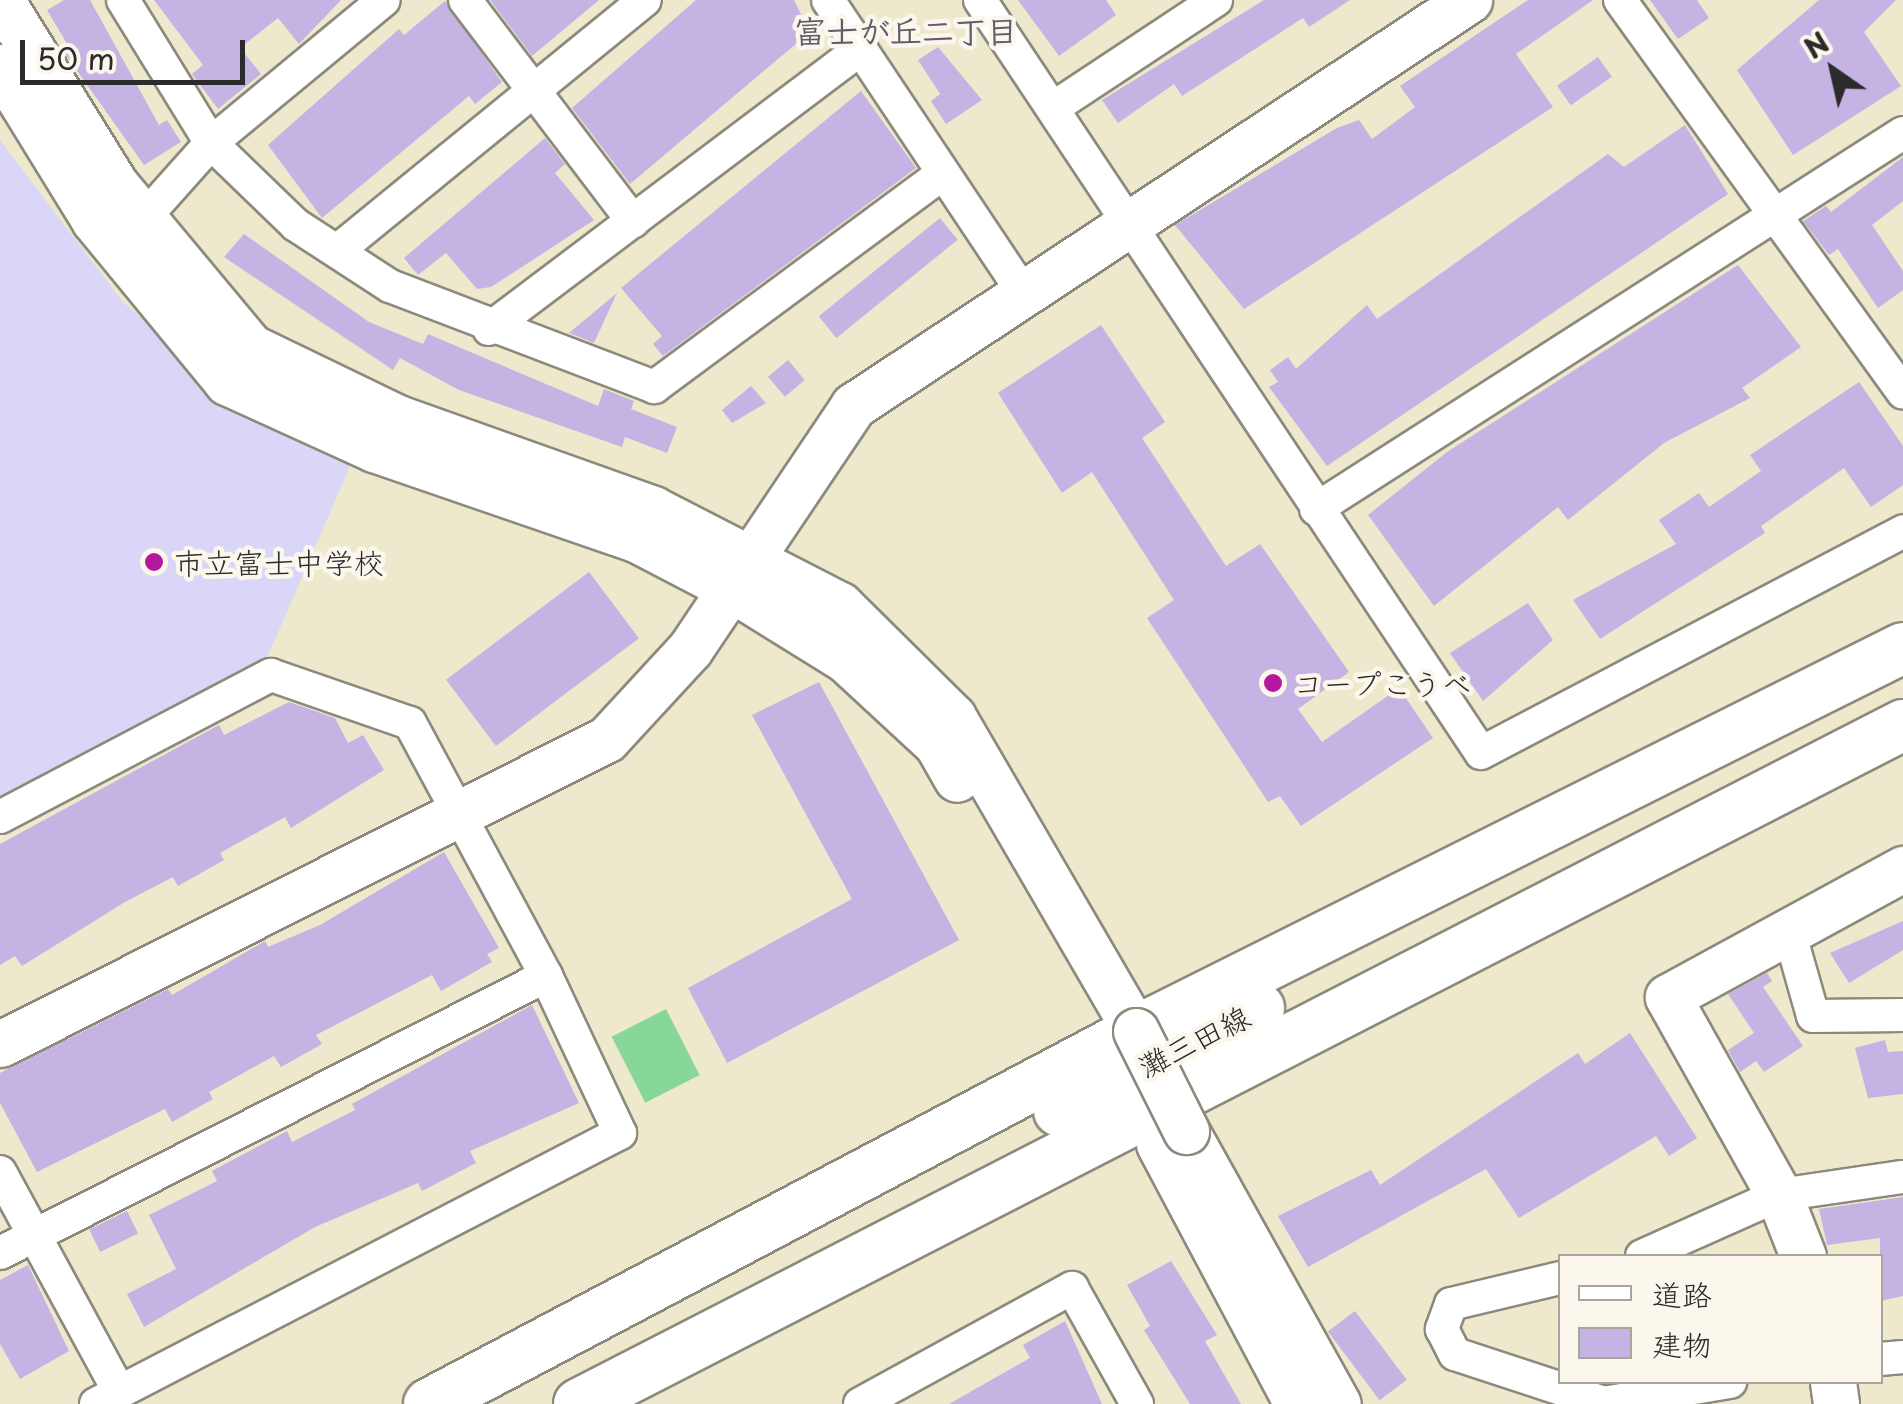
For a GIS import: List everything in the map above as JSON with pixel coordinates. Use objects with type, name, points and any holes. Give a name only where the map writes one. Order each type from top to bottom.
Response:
[{"type":"main road","points":[[429,1404],[1124,1038],[1903,648]]},
{"type":"main road","name":"灘三田線","points":[[484,1404],[1903,679]]},
{"type":"main road","name":"灘三田線","points":[[579,1404],[1903,725]]},
{"type":"main road","points":[[648,1404],[1903,760]]},
{"type":"street","points":[[1,0],[144,218],[252,347],[398,418],[653,509],[741,572]]},
{"type":"street","points":[[124,0],[212,144],[337,251],[489,329],[654,387],[942,174]]},
{"type":"street","points":[[144,218],[212,144],[384,0]]},
{"type":"street","points":[[465,0],[634,221]]},
{"type":"street","points":[[337,251],[645,0]]},
{"type":"street","points":[[828,0],[1022,291]]},
{"type":"street","points":[[980,0],[1056,106],[1124,223],[1481,753],[1903,531]]},
{"type":"street","points":[[1056,106],[1216,0]]},
{"type":"street","points":[[0,1044],[607,739],[741,572],[853,406],[1124,223],[1470,0]]},
{"type":"street","points":[[1620,0],[1903,393]]},
{"type":"street","points":[[489,329],[861,49]]},
{"type":"street","points":[[0,67],[94,220],[227,382],[374,449],[840,605],[953,717],[1124,1038],[1297,1404]]},
{"type":"street","points":[[1316,508],[1903,132]]},
{"type":"street","points":[[0,817],[271,675],[410,723],[464,811],[620,1133],[107,1398],[35,1235],[0,1172]]},
{"type":"street","points":[[1802,1254],[1779,1194],[1668,997],[1903,870]]},
{"type":"street","points":[[1788,931],[1813,1016],[1903,1015]]},
{"type":"street","points":[[0,1253],[546,976]]},
{"type":"street","points":[[1173,1137],[1338,1404]]},
{"type":"street","points":[[1646,1254],[1779,1194],[1903,1176]]},
{"type":"street","points":[[1558,1278],[1451,1304],[1442,1329],[1456,1354],[1604,1403],[1718,1384]]},
{"type":"street","points":[[860,1404],[1072,1288],[1136,1404]]},
{"type":"shaded area","name":"市立富士中学校","points":[[0,140],[122,301],[251,414],[353,459],[264,665],[0,801]]},
{"type":"green space","points":[[666,1009],[700,1075],[645,1103],[612,1037]]},
{"type":"building","points":[[64,0],[90,0],[159,125],[167,120],[181,142],[144,165],[63,51],[69,47],[47,10]]},
{"type":"building","points":[[154,0],[341,0],[299,44],[278,18],[240,48],[261,74],[218,109],[192,74],[203,65]]},
{"type":"building","points":[[490,0],[599,0],[532,56]]},
{"type":"building","points":[[696,0],[794,0],[810,32],[630,184],[572,108]]},
{"type":"building","points":[[1018,0],[1106,0],[1116,15],[1059,56]]},
{"type":"building","points":[[1264,0],[1350,0],[1309,27],[1303,18],[1182,96],[1174,84],[1118,123],[1102,100]]},
{"type":"building","points":[[1528,0],[1593,0],[1516,54],[1553,107],[1244,309],[1175,225],[1337,128],[1359,120],[1372,139],[1415,107],[1400,86]]},
{"type":"building","points":[[1650,0],[1697,0],[1709,18],[1678,39]]},
{"type":"building","points":[[1819,0],[1896,0],[1864,32],[1901,86],[1793,155],[1737,70]]},
{"type":"building","points":[[445,1],[502,82],[475,104],[469,96],[322,218],[268,145],[399,29],[404,35]]},
{"type":"building","points":[[938,47],[982,100],[946,124],[931,101],[940,94],[918,60]]},
{"type":"building","points":[[1598,57],[1612,77],[1571,105],[1557,86]]},
{"type":"building","points":[[861,91],[916,168],[663,356],[653,344],[662,336],[621,288]]},
{"type":"building","points":[[1685,125],[1728,194],[1327,466],[1269,387],[1278,382],[1270,370],[1288,357],[1296,369],[1367,305],[1377,319],[1608,154],[1624,167]]},
{"type":"building","points":[[545,138],[565,164],[555,173],[594,220],[491,287],[477,289],[446,253],[418,275],[404,258]]},
{"type":"building","points":[[1903,157],[1903,201],[1872,225],[1903,271],[1903,290],[1878,308],[1838,249],[1829,255],[1803,221],[1826,206],[1831,212]]},
{"type":"building","points":[[940,218],[958,240],[836,338],[819,316]]},
{"type":"building","points":[[244,234],[369,322],[423,344],[428,334],[598,406],[604,389],[634,401],[631,409],[677,427],[667,453],[625,437],[622,447],[459,390],[400,358],[393,370],[224,257]]},
{"type":"building","points":[[1738,265],[1801,347],[1742,388],[1750,398],[1664,443],[1568,520],[1558,507],[1434,606],[1368,515],[1447,452]]},
{"type":"building","points":[[617,293],[594,343],[569,333]]},
{"type":"building","points":[[1101,325],[1165,422],[1142,438],[1226,566],[1260,544],[1349,672],[1298,709],[1322,742],[1399,688],[1433,738],[1301,826],[1280,796],[1268,802],[1147,618],[1174,600],[1092,472],[1062,493],[998,393]]},
{"type":"building","points":[[788,360],[805,380],[785,397],[768,377]]},
{"type":"building","points":[[1859,382],[1903,446],[1903,485],[1871,507],[1844,468],[1761,526],[1765,533],[1600,639],[1573,600],[1676,544],[1659,520],[1699,493],[1709,507],[1761,471],[1750,455]]},
{"type":"building","points":[[751,386],[766,403],[732,423],[722,410]]},
{"type":"building","points":[[589,572],[639,638],[496,746],[446,680]]},
{"type":"building","points":[[1528,603],[1553,640],[1483,701],[1450,653]]},
{"type":"building","points":[[819,682],[959,940],[727,1063],[688,988],[852,899],[752,715]]},
{"type":"building","points":[[289,702],[335,718],[348,743],[363,735],[384,770],[291,828],[285,817],[220,853],[224,860],[178,886],[173,877],[125,902],[22,966],[15,956],[0,965],[0,844],[219,725],[224,735]]},
{"type":"building","points":[[444,852],[499,948],[487,954],[492,962],[441,991],[432,975],[316,1035],[322,1044],[281,1067],[274,1056],[209,1092],[213,1099],[172,1122],[165,1109],[37,1172],[0,1103],[0,1073],[168,989],[172,995],[265,941],[268,947],[320,925]]},
{"type":"building","points":[[1903,921],[1903,950],[1849,983],[1830,953]]},
{"type":"building","points":[[1767,973],[1772,981],[1763,987],[1803,1046],[1764,1072],[1756,1061],[1740,1072],[1728,1050],[1754,1033],[1728,994]]},
{"type":"building","points":[[532,1005],[579,1103],[470,1151],[476,1163],[422,1191],[418,1183],[315,1227],[144,1327],[127,1294],[176,1269],[149,1215],[217,1181],[212,1171],[287,1131],[292,1142],[355,1110],[352,1104]]},
{"type":"building","points":[[1630,1033],[1697,1138],[1669,1156],[1656,1136],[1519,1218],[1486,1169],[1308,1267],[1278,1216],[1371,1170],[1380,1185],[1578,1053],[1585,1064]]},
{"type":"building","points":[[1885,1040],[1888,1052],[1903,1051],[1903,1094],[1868,1098],[1855,1048]]},
{"type":"building","points":[[1903,1197],[1903,1296],[1883,1300],[1880,1238],[1827,1245],[1819,1209]]},
{"type":"building","points":[[127,1211],[138,1233],[100,1252],[89,1229]]},
{"type":"building","points":[[1171,1261],[1217,1335],[1205,1341],[1241,1404],[1190,1404],[1144,1330],[1150,1326],[1127,1285]]},
{"type":"building","points":[[28,1265],[69,1351],[20,1379],[0,1344],[0,1280]]},
{"type":"building","points":[[1355,1311],[1407,1380],[1380,1400],[1328,1331]]},
{"type":"building","points":[[1065,1321],[1102,1404],[949,1404],[1030,1358],[1023,1345]]},
{"type":"place","name":"市立富士中学校","points":[[154,562]]},
{"type":"place","name":"コープこうべ","points":[[1273,683]]},
{"type":"district","name":"富士が丘二丁目","points":[[906,30]]}]
